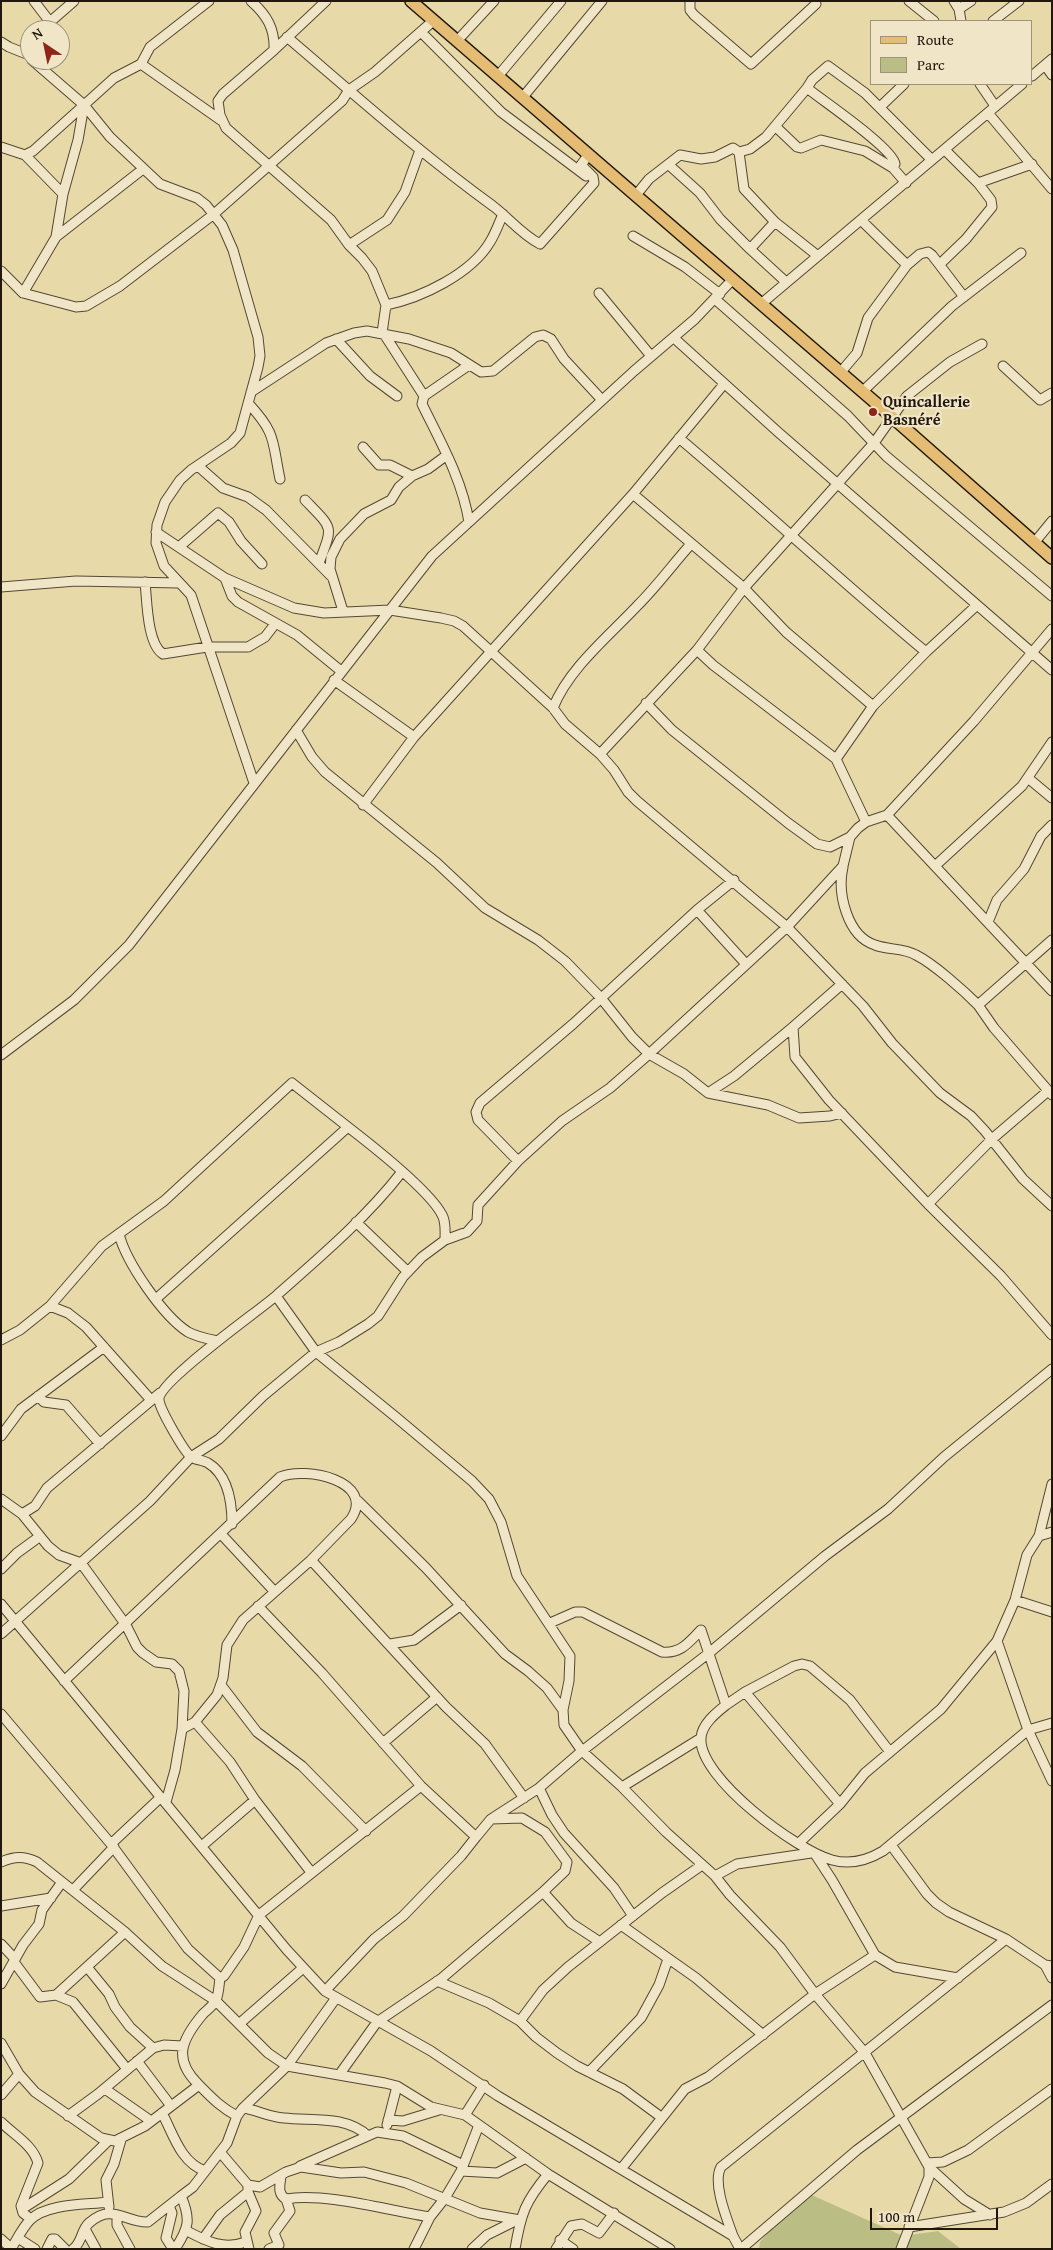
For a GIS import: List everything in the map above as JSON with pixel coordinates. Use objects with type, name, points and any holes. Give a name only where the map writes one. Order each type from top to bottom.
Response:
[{"type":"main road","points":[[411,1],[892,416],[1052,558]]},
{"type":"street","points":[[34,1],[48,20]]},
{"type":"street","points":[[52,20],[74,1]]},
{"type":"street","points":[[25,155],[33,151],[114,78],[141,64],[150,48],[209,1]]},
{"type":"street","points":[[251,1],[270,24],[274,34],[274,50]]},
{"type":"street","points":[[326,1],[274,50],[223,94],[218,101],[222,121],[226,128],[331,220],[349,245],[372,271],[386,305],[383,333],[424,396]]},
{"type":"street","points":[[458,41],[494,1]]},
{"type":"street","points":[[498,76],[561,1]]},
{"type":"street","points":[[523,97],[602,1]]},
{"type":"street","points":[[690,1],[690,10],[694,15],[751,64],[816,4]]},
{"type":"street","points":[[909,1],[933,20]]},
{"type":"street","points":[[961,20],[957,5],[971,1]]},
{"type":"street","points":[[994,20],[1019,1]]},
{"type":"street","points":[[1,271],[23,293],[76,307],[86,306],[120,286],[214,214],[342,101],[349,90],[375,72],[433,21]]},
{"type":"street","points":[[421,32],[501,112],[594,183]]},
{"type":"street","points":[[287,37],[420,150],[503,214],[518,230],[540,244],[594,183],[593,176],[581,165],[588,154]]},
{"type":"street","points":[[1,42],[20,52]]},
{"type":"street","points":[[1033,75],[1048,62],[1052,75]]},
{"type":"street","points":[[141,64],[222,121]]},
{"type":"street","points":[[739,152],[754,147],[775,126],[812,80],[825,67],[831,66],[880,107],[932,160]]},
{"type":"street","points":[[44,70],[84,105],[110,137],[160,184],[197,198],[214,214],[231,243],[258,337],[260,356],[248,403],[236,438],[180,480],[164,502],[156,532],[160,560],[171,575],[191,595],[254,783]]},
{"type":"street","points":[[880,107],[903,85]]},
{"type":"street","points":[[981,85],[995,106]]},
{"type":"street","points":[[761,304],[1021,85]]},
{"type":"street","points":[[807,88],[881,144],[895,160],[896,164],[893,168]]},
{"type":"street","points":[[23,293],[56,237],[63,194],[78,140],[84,105]]},
{"type":"street","points":[[988,113],[1052,189]]},
{"type":"street","points":[[775,126],[794,146],[801,148],[818,140],[829,140],[865,151],[893,168],[906,183]]},
{"type":"street","points":[[1,147],[25,155],[63,194]]},
{"type":"street","points":[[636,195],[654,175],[682,154],[701,159],[715,157],[733,148],[739,152],[744,189],[775,222],[818,256]]},
{"type":"street","points":[[349,245],[387,220],[405,192],[420,150]]},
{"type":"street","points":[[940,264],[966,239],[993,206],[991,200],[978,183],[945,150]]},
{"type":"street","points":[[978,183],[1032,164]]},
{"type":"street","points":[[669,165],[700,193],[720,219],[786,282]]},
{"type":"street","points":[[56,237],[143,169]]},
{"type":"street","points":[[386,305],[398,302],[450,280],[472,264],[490,243],[503,214]]},
{"type":"street","points":[[862,220],[907,265]]},
{"type":"street","points":[[750,249],[775,222]]},
{"type":"street","points":[[633,236],[691,272],[848,416],[886,456],[1052,596]]},
{"type":"street","points":[[840,373],[857,353],[866,320],[907,265],[920,254],[928,252],[940,264],[964,297]]},
{"type":"street","points":[[862,392],[964,297],[1021,253]]},
{"type":"street","points":[[1,1055],[74,1000],[129,945],[432,556],[602,400],[674,338],[718,297],[733,280]]},
{"type":"street","points":[[599,293],[651,356]]},
{"type":"street","points":[[250,392],[319,347],[336,339],[367,331],[383,333],[452,353],[481,372],[493,371],[535,337],[543,335],[551,339],[564,359],[602,400]]},
{"type":"street","points":[[674,338],[838,485],[1052,670]]},
{"type":"street","points":[[336,339],[370,376],[397,396]]},
{"type":"street","points":[[600,754],[697,650],[744,588],[874,443],[892,416],[915,388],[950,362],[982,344]]},
{"type":"street","points":[[469,365],[424,396],[422,404],[463,492],[469,522]]},
{"type":"street","points":[[1003,366],[1040,400],[1052,393]]},
{"type":"street","points":[[363,805],[414,737],[633,494],[724,384]]},
{"type":"street","points":[[248,403],[270,430],[274,442],[280,480]]},
{"type":"street","points":[[679,438],[792,535],[831,572],[926,652]]},
{"type":"street","points":[[363,447],[380,465],[390,465],[412,476]]},
{"type":"street","points":[[343,611],[332,576],[331,557],[347,530],[364,514],[391,500],[399,487],[412,476],[428,469],[447,455]]},
{"type":"street","points":[[198,466],[223,488],[248,497],[266,510],[332,576]]},
{"type":"street","points":[[633,494],[744,588],[786,632],[873,706]]},
{"type":"street","points":[[305,500],[329,528],[330,536],[319,563]]},
{"type":"street","points":[[179,547],[218,513],[229,522],[241,541],[262,564]]},
{"type":"street","points":[[1034,543],[1052,521]]},
{"type":"street","points":[[156,532],[224,578],[294,608],[324,613],[390,610],[454,620],[492,652],[553,708],[561,720],[600,754],[614,770],[628,792],[734,880],[787,927],[869,1013],[892,1042],[940,1093],[970,1116],[992,1139],[1023,1179],[1052,1206]]},
{"type":"street","points":[[553,708],[559,694],[586,660],[641,602],[691,544]]},
{"type":"street","points":[[224,578],[232,596],[238,602],[275,624],[297,634],[341,671]]},
{"type":"street","points":[[1,587],[76,581],[179,583]]},
{"type":"street","points":[[145,582],[150,627],[156,649],[165,654],[207,647],[248,647],[265,637],[275,624]]},
{"type":"street","points":[[836,759],[873,706],[926,652],[976,606]]},
{"type":"street","points":[[646,703],[679,736],[788,823],[818,844],[830,847],[850,838],[866,822],[887,815],[974,721],[1052,629]]},
{"type":"street","points":[[697,650],[712,665],[836,759],[866,822]]},
{"type":"street","points":[[334,680],[414,737]]},
{"type":"street","points":[[296,730],[312,757],[325,772],[363,805],[430,857],[485,908],[538,940],[565,961],[601,998],[632,1037],[649,1054],[684,1074],[708,1093],[768,1104],[799,1118],[830,1116],[842,1113]]},
{"type":"street","points":[[935,866],[1011,797],[1028,778],[1052,742]]},
{"type":"street","points":[[1028,778],[1052,798]]},
{"type":"street","points":[[887,815],[1052,992]]},
{"type":"street","points":[[988,922],[997,900],[1024,869],[1041,836],[1052,826]]},
{"type":"street","points":[[850,838],[840,881],[844,911],[850,922],[862,936],[874,945],[915,954],[933,966],[978,1006],[994,1028],[1050,1093],[992,1139],[928,1204]]},
{"type":"street","points":[[1,1634],[158,1494],[191,1457],[219,1439],[263,1396],[316,1352],[339,1342],[378,1316],[408,1272],[422,1257],[445,1240],[458,1237],[472,1228],[477,1221],[478,1205],[518,1161],[562,1121],[610,1088],[649,1054],[787,927],[844,866]]},
{"type":"street","points":[[518,1161],[478,1120],[476,1112],[480,1104],[601,998],[696,910],[734,880]]},
{"type":"street","points":[[696,910],[746,964]]},
{"type":"street","points":[[978,1006],[1052,940]]},
{"type":"street","points":[[708,1093],[734,1076],[842,984]]},
{"type":"street","points":[[793,1027],[795,1057],[842,1113],[928,1204],[1002,1276],[1052,1335]]},
{"type":"street","points":[[1,1340],[20,1330],[50,1306],[94,1253],[164,1201],[292,1083],[348,1127],[420,1190],[442,1216],[445,1240]]},
{"type":"street","points":[[157,1298],[348,1127]]},
{"type":"street","points":[[22,1514],[36,1506],[47,1488],[160,1393],[179,1372],[276,1296],[356,1222],[385,1193],[401,1173]]},
{"type":"street","points":[[356,1222],[408,1272]]},
{"type":"street","points":[[119,1234],[134,1270],[179,1324],[189,1332],[218,1341]]},
{"type":"street","points":[[276,1296],[316,1352],[483,1492],[494,1506],[501,1522],[517,1576],[550,1623],[571,1662],[563,1710],[564,1725],[582,1751],[715,1876],[730,1895],[780,1947],[815,1994],[865,2053],[928,2165],[964,2198],[990,2215]]},
{"type":"street","points":[[50,1306],[63,1310],[78,1320],[151,1400]]},
{"type":"street","points":[[1,1436],[21,1409],[104,1347]]},
{"type":"street","points":[[325,1991],[374,1939],[403,1916],[461,1856],[491,1819],[539,1788],[582,1751],[709,1654],[825,1556],[888,1509],[944,1457],[1052,1369]]},
{"type":"street","points":[[160,1393],[159,1399],[163,1413],[191,1457],[201,1459],[217,1470],[228,1492],[232,1524]]},
{"type":"street","points":[[38,1396],[44,1402],[66,1405],[100,1444]]},
{"type":"street","points":[[64,1680],[126,1625],[280,1477],[287,1474],[305,1473],[329,1478],[352,1489],[358,1501],[505,1654],[547,1688],[563,1710]]},
{"type":"street","points":[[799,1843],[840,1804],[866,1773],[941,1709],[997,1641],[1014,1600],[1027,1555],[1039,1536],[1052,1484]]},
{"type":"street","points":[[1,1499],[22,1514],[39,1537],[59,1555],[81,1564],[126,1625],[137,1647],[149,1659],[172,1664],[179,1671],[184,1691],[182,1729],[175,1770],[163,1799],[112,1846],[73,1890]]},
{"type":"street","points":[[182,1729],[195,1722],[217,1695],[221,1684],[227,1645],[243,1620],[311,1560],[351,1518],[356,1511],[358,1501]]},
{"type":"street","points":[[1039,1536],[1052,1532]]},
{"type":"street","points":[[222,1534],[274,1591]]},
{"type":"street","points":[[1,1569],[17,1553],[39,1537]]},
{"type":"street","points":[[311,1560],[437,1697],[485,1744],[524,1798]]},
{"type":"street","points":[[1014,1600],[1052,1612]]},
{"type":"street","points":[[1,1604],[203,1845],[303,1968],[325,1991],[431,2051],[733,2236]]},
{"type":"street","points":[[390,1644],[414,1640],[460,1605]]},
{"type":"street","points":[[258,1606],[322,1673],[421,1786],[476,1837]]},
{"type":"street","points":[[550,1623],[575,1612],[583,1612],[662,1652],[673,1654],[685,1647],[701,1630],[726,1705]]},
{"type":"street","points":[[997,1641],[1028,1730],[1052,1781]]},
{"type":"street","points":[[622,1787],[701,1738],[707,1723],[726,1705],[745,1692],[794,1666],[802,1664],[810,1666],[850,1700],[890,1752]]},
{"type":"street","points":[[221,1684],[257,1732],[302,1766],[366,1831]]},
{"type":"street","points":[[745,1692],[840,1804]]},
{"type":"street","points":[[383,1743],[437,1697]]},
{"type":"street","points":[[1,1714],[112,1846],[188,1949],[220,1978]]},
{"type":"street","points":[[195,1722],[230,1762],[255,1800],[311,1872]]},
{"type":"street","points":[[715,1876],[746,1862],[813,1854],[840,1862],[858,1861],[874,1856],[891,1845],[1028,1730],[1052,1723]]},
{"type":"street","points":[[701,1738],[711,1766],[738,1798],[758,1817],[813,1854],[832,1880],[875,1955],[894,1967],[958,1978]]},
{"type":"street","points":[[236,2116],[211,2100],[185,2070],[183,2046],[202,2015],[216,2001],[220,1978],[224,1976],[244,1947],[260,1915],[311,1872],[366,1831],[421,1786]]},
{"type":"street","points":[[539,1788],[552,1815],[564,1833],[593,1863],[633,1916]]},
{"type":"street","points":[[203,1845],[255,1800]]},
{"type":"street","points":[[339,2074],[377,2022],[437,1981],[543,1892],[565,1871],[567,1862],[560,1849],[545,1832],[522,1818],[491,1819]]},
{"type":"street","points":[[891,1845],[927,1894],[936,1902],[949,1912],[1006,1939],[1048,1965],[1052,1978]]},
{"type":"street","points":[[1,1862],[13,1857],[26,1857],[37,1862],[125,1932],[162,1966],[216,2001],[268,2053],[287,2066],[364,2078],[397,2086],[424,2104],[440,2110],[466,2115],[548,2174],[670,2249]]},
{"type":"street","points":[[520,2021],[542,1990],[568,1967],[702,1865]]},
{"type":"street","points":[[1,1984],[39,1924],[42,1910],[62,1882]]},
{"type":"street","points":[[543,1892],[570,1922],[600,1942]]},
{"type":"street","points":[[1,1906],[51,1898]]},
{"type":"street","points":[[621,1925],[696,1978],[763,2035]]},
{"type":"street","points":[[1,1944],[40,1997],[56,1994],[125,1932]]},
{"type":"street","points":[[1006,1939],[721,2167],[718,2178],[723,2208],[740,2249],[857,2150],[903,2118],[1052,2005]]},
{"type":"street","points":[[621,2169],[661,2117],[685,2090],[708,2077],[815,1994],[875,1955]]},
{"type":"street","points":[[589,2072],[641,2018],[659,1984],[668,1959]]},
{"type":"street","points":[[87,1966],[109,1994],[115,2007],[130,2027],[153,2048]]},
{"type":"street","points":[[239,2024],[303,1968]]},
{"type":"street","points":[[437,1981],[489,2003],[520,2021],[536,2037],[589,2072],[623,2089],[661,2117]]},
{"type":"street","points":[[56,1994],[76,2004],[127,2069]]},
{"type":"street","points":[[73,2249],[92,2220],[113,2213],[141,2222],[148,2222],[193,2187],[227,2144],[236,2116],[287,2066],[336,1998]]},
{"type":"street","points":[[1,2043],[18,2074],[35,2092],[68,2116],[84,2124],[102,2138],[109,2140],[120,2140],[152,2121],[199,2085]]},
{"type":"street","points":[[68,2116],[105,2089],[153,2048],[164,2045],[183,2046]]},
{"type":"street","points":[[137,2061],[171,2106]]},
{"type":"street","points":[[1,2095],[18,2074]]},
{"type":"street","points":[[466,2115],[484,2085]]},
{"type":"street","points":[[385,2133],[397,2086]]},
{"type":"street","points":[[105,2089],[152,2121]]},
{"type":"street","points":[[928,2165],[943,2162],[968,2150],[1052,2089]]},
{"type":"street","points":[[243,2108],[283,2118],[334,2121],[361,2129],[368,2136]]},
{"type":"street","points":[[388,2120],[403,2121],[440,2110]]},
{"type":"street","points":[[162,2113],[179,2149],[196,2167],[204,2171]]},
{"type":"street","points":[[1,2122],[32,2151],[38,2163],[24,2194],[22,2209],[31,2219]]},
{"type":"street","points":[[414,2249],[430,2217],[445,2198],[462,2168],[479,2125]]},
{"type":"street","points":[[203,2239],[220,2215],[248,2188],[260,2187],[296,2168],[378,2132],[403,2136],[462,2168],[497,2173],[526,2158]]},
{"type":"street","points":[[22,2209],[69,2178],[109,2140]]},
{"type":"street","points":[[120,2140],[114,2164],[106,2180],[108,2202],[117,2225],[130,2249]]},
{"type":"street","points":[[187,2232],[224,2247],[248,2246],[245,2232],[256,2211],[248,2188],[220,2152]]},
{"type":"street","points":[[900,2249],[929,2177],[928,2165]]},
{"type":"street","points":[[296,2168],[313,2167],[341,2173],[364,2172],[406,2183],[480,2213],[518,2220]]},
{"type":"street","points":[[515,2249],[518,2220],[528,2200],[548,2174]]},
{"type":"street","points":[[269,2249],[279,2244],[274,2233],[290,2211],[286,2199],[281,2196],[279,2189],[281,2176]]},
{"type":"street","points":[[908,2227],[990,2215],[1015,2209],[1052,2184]]},
{"type":"street","points":[[169,2206],[172,2216],[166,2238],[174,2249],[187,2232],[188,2214],[181,2196]]},
{"type":"street","points":[[286,2199],[300,2197],[342,2201],[430,2217]]},
{"type":"street","points":[[1,2239],[11,2249],[31,2219],[40,2214],[74,2203],[108,2202]]},
{"type":"street","points":[[573,2249],[558,2245],[575,2224],[582,2224],[599,2232],[614,2213]]},
{"type":"street","points":[[472,2249],[487,2235],[518,2220]]},
{"type":"street","points":[[85,2229],[96,2249]]},
{"type":"street","points":[[18,2238],[35,2249]]},
{"type":"street","points":[[47,2249],[52,2239],[55,2239],[65,2249]]},
{"type":"green space","points":[[805,2192],[903,2236],[938,2231],[961,2249],[759,2249],[760,2242]]},
{"type":"place","name":"Quincallerie Basnéré","points":[[873,412]]}]
